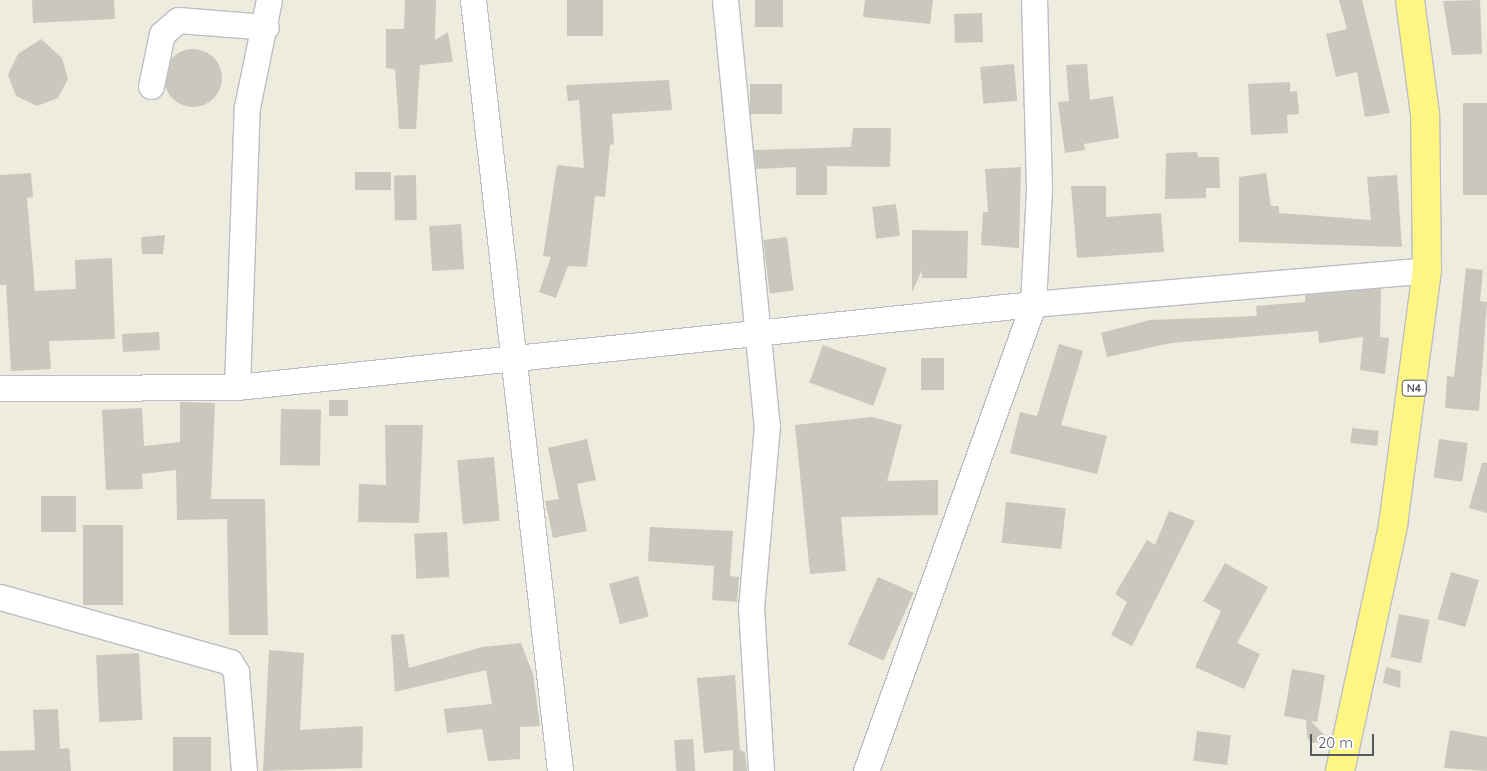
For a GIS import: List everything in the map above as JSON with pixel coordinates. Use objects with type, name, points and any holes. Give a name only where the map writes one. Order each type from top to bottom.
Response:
[{"type":"highway","name":"N4","points":[[1340,771],[1393,525],[1428,270],[1425,114],[1410,0]]},
{"type":"street","points":[[237,387],[247,107],[266,27],[269,0]]},
{"type":"street","points":[[473,0],[560,771]]},
{"type":"street","points":[[725,0],[756,332],[767,425],[751,606],[761,771]]},
{"type":"street","points":[[866,771],[1033,304],[1039,188],[1034,0]]},
{"type":"street","points":[[151,86],[162,34],[178,20],[266,27]]},
{"type":"street","points":[[0,388],[237,387],[513,360],[756,332],[1033,304],[1428,270]]},
{"type":"street","points":[[0,597],[230,662],[236,672],[244,771]]},
{"type":"building","points":[[32,0],[114,0],[115,19],[33,23]]},
{"type":"building","points":[[405,0],[436,0],[435,40],[448,32],[453,62],[420,65],[416,129],[399,129],[395,69],[386,68],[386,29],[404,29]]},
{"type":"building","points":[[567,0],[603,0],[603,36],[567,36]]},
{"type":"building","points":[[755,0],[783,0],[783,27],[755,27]]},
{"type":"building","points":[[865,0],[933,0],[930,24],[863,17]]},
{"type":"building","points":[[1339,0],[1362,0],[1390,113],[1365,117],[1357,72],[1336,77],[1326,34],[1347,29]]},
{"type":"building","points":[[1480,0],[1482,54],[1452,55],[1443,1]]},
{"type":"building","points":[[982,13],[983,42],[955,43],[954,14]]},
{"type":"building","points":[[41,39],[62,58],[68,79],[58,98],[37,106],[16,96],[8,75],[18,54]]},
{"type":"building","points":[[193,49],[204,51],[217,62],[222,78],[220,89],[209,102],[193,107],[182,105],[169,94],[164,78],[166,67],[177,54]]},
{"type":"building","points":[[1014,64],[1017,101],[983,104],[980,67]]},
{"type":"building","points":[[1087,64],[1090,100],[1113,96],[1119,138],[1084,144],[1085,150],[1065,153],[1058,102],[1069,101],[1066,65]]},
{"type":"building","points":[[669,80],[672,110],[612,114],[614,144],[610,145],[605,197],[595,196],[587,267],[568,266],[556,298],[539,292],[551,257],[543,256],[557,165],[584,168],[579,100],[568,101],[566,85]]},
{"type":"building","points":[[1290,82],[1290,92],[1297,91],[1299,114],[1287,115],[1288,133],[1251,135],[1248,84]]},
{"type":"building","points":[[750,84],[782,84],[782,114],[750,114]]},
{"type":"building","points":[[1463,103],[1487,103],[1487,195],[1463,195]]},
{"type":"building","points":[[853,128],[891,128],[890,167],[827,166],[827,195],[796,195],[796,167],[756,169],[754,150],[851,147]]},
{"type":"building","points":[[1197,152],[1198,157],[1219,157],[1220,188],[1206,188],[1206,198],[1165,199],[1166,153]]},
{"type":"building","points":[[1021,167],[1019,248],[981,245],[983,212],[988,212],[985,169]]},
{"type":"building","points":[[355,172],[391,172],[391,190],[355,190]]},
{"type":"building","points":[[31,173],[33,197],[27,198],[35,291],[76,289],[75,260],[112,258],[115,339],[49,341],[51,369],[11,371],[6,285],[0,285],[0,175]]},
{"type":"building","points":[[1266,173],[1271,206],[1279,206],[1279,213],[1371,220],[1367,177],[1397,175],[1402,247],[1239,242],[1239,177]]},
{"type":"building","points":[[394,175],[416,175],[417,220],[395,220]]},
{"type":"building","points":[[1071,186],[1106,186],[1106,217],[1161,213],[1164,252],[1077,258]]},
{"type":"building","points":[[896,204],[900,236],[876,239],[872,207]]},
{"type":"building","points":[[461,224],[464,269],[432,271],[429,226]]},
{"type":"building","points":[[912,230],[968,231],[967,278],[922,278],[922,270],[912,292]]},
{"type":"building","points":[[165,235],[163,254],[142,254],[141,237]]},
{"type":"building","points":[[787,237],[794,291],[770,294],[763,240]]},
{"type":"building","points":[[1466,268],[1483,270],[1480,301],[1487,302],[1479,411],[1445,408],[1447,376],[1454,377]]},
{"type":"building","points":[[1381,289],[1380,337],[1389,338],[1385,374],[1360,370],[1363,337],[1319,343],[1318,331],[1171,343],[1107,357],[1101,333],[1150,320],[1257,316],[1256,306],[1305,302],[1305,295]]},
{"type":"building","points":[[159,332],[160,350],[123,352],[122,334]]},
{"type":"building","points":[[1059,344],[1083,351],[1061,425],[1107,436],[1097,474],[1010,453],[1020,412],[1037,416]]},
{"type":"building","points":[[823,345],[887,368],[873,406],[809,383]]},
{"type":"building","points":[[921,358],[944,358],[944,390],[921,390]]},
{"type":"building","points":[[329,400],[348,400],[348,416],[329,416]]},
{"type":"building","points":[[180,402],[215,403],[211,499],[265,499],[268,635],[229,635],[227,519],[177,520],[176,470],[142,474],[143,489],[106,490],[102,410],[142,408],[144,446],[180,442]]},
{"type":"building","points":[[281,409],[321,410],[320,466],[280,465]]},
{"type":"building","points":[[872,417],[902,425],[887,481],[938,480],[938,515],[841,517],[846,571],[810,574],[795,425]]},
{"type":"building","points":[[385,425],[423,425],[419,523],[358,522],[359,484],[386,485]]},
{"type":"building","points":[[1352,428],[1379,431],[1377,446],[1350,443]]},
{"type":"building","points":[[587,439],[596,480],[577,484],[587,531],[553,538],[545,501],[559,499],[548,448]]},
{"type":"building","points":[[1439,439],[1468,443],[1462,482],[1434,478]]},
{"type":"building","points":[[494,457],[500,521],[463,524],[457,460]]},
{"type":"building","points":[[1482,463],[1487,463],[1487,513],[1469,508]]},
{"type":"building","points":[[41,496],[76,496],[76,532],[41,532]]},
{"type":"building","points":[[1006,502],[1066,508],[1061,549],[1002,543]]},
{"type":"building","points":[[1169,511],[1195,521],[1132,646],[1111,635],[1127,602],[1115,594],[1147,540],[1155,545]]},
{"type":"building","points":[[83,525],[123,525],[123,605],[83,605]]},
{"type":"building","points":[[650,527],[733,531],[730,576],[739,577],[737,602],[712,600],[714,566],[648,561]]},
{"type":"building","points":[[447,532],[449,577],[416,579],[414,534]]},
{"type":"building","points":[[1225,563],[1268,587],[1237,643],[1260,654],[1244,689],[1195,667],[1221,611],[1203,601]]},
{"type":"building","points":[[1451,572],[1479,580],[1465,627],[1437,619]]},
{"type":"building","points":[[638,576],[649,617],[620,624],[609,584]]},
{"type":"building","points":[[878,577],[914,593],[884,660],[848,645]]},
{"type":"building","points":[[1399,614],[1429,620],[1421,663],[1391,657]]},
{"type":"building","points":[[404,634],[409,668],[482,647],[521,643],[533,674],[540,726],[520,727],[520,759],[488,761],[482,729],[447,733],[444,709],[492,704],[486,670],[395,692],[391,635]]},
{"type":"building","points":[[269,650],[304,653],[300,730],[363,726],[362,768],[263,771]]},
{"type":"building","points":[[139,653],[143,720],[100,722],[96,655]]},
{"type":"building","points":[[1386,667],[1401,671],[1400,688],[1383,683]]},
{"type":"building","points":[[1292,669],[1325,675],[1317,722],[1311,721],[1327,738],[1318,742],[1311,743],[1307,737],[1306,720],[1284,716]]},
{"type":"building","points":[[735,675],[740,750],[745,752],[747,771],[733,771],[733,750],[704,753],[697,678]]},
{"type":"building","points":[[58,709],[60,749],[69,748],[71,771],[0,771],[0,751],[35,750],[33,710]]},
{"type":"building","points":[[1450,730],[1487,737],[1487,771],[1444,768]]},
{"type":"building","points":[[1197,731],[1231,735],[1227,765],[1193,761]]},
{"type":"building","points":[[173,737],[211,737],[211,771],[173,771]]},
{"type":"building","points":[[693,739],[695,771],[676,771],[674,740]]}]
